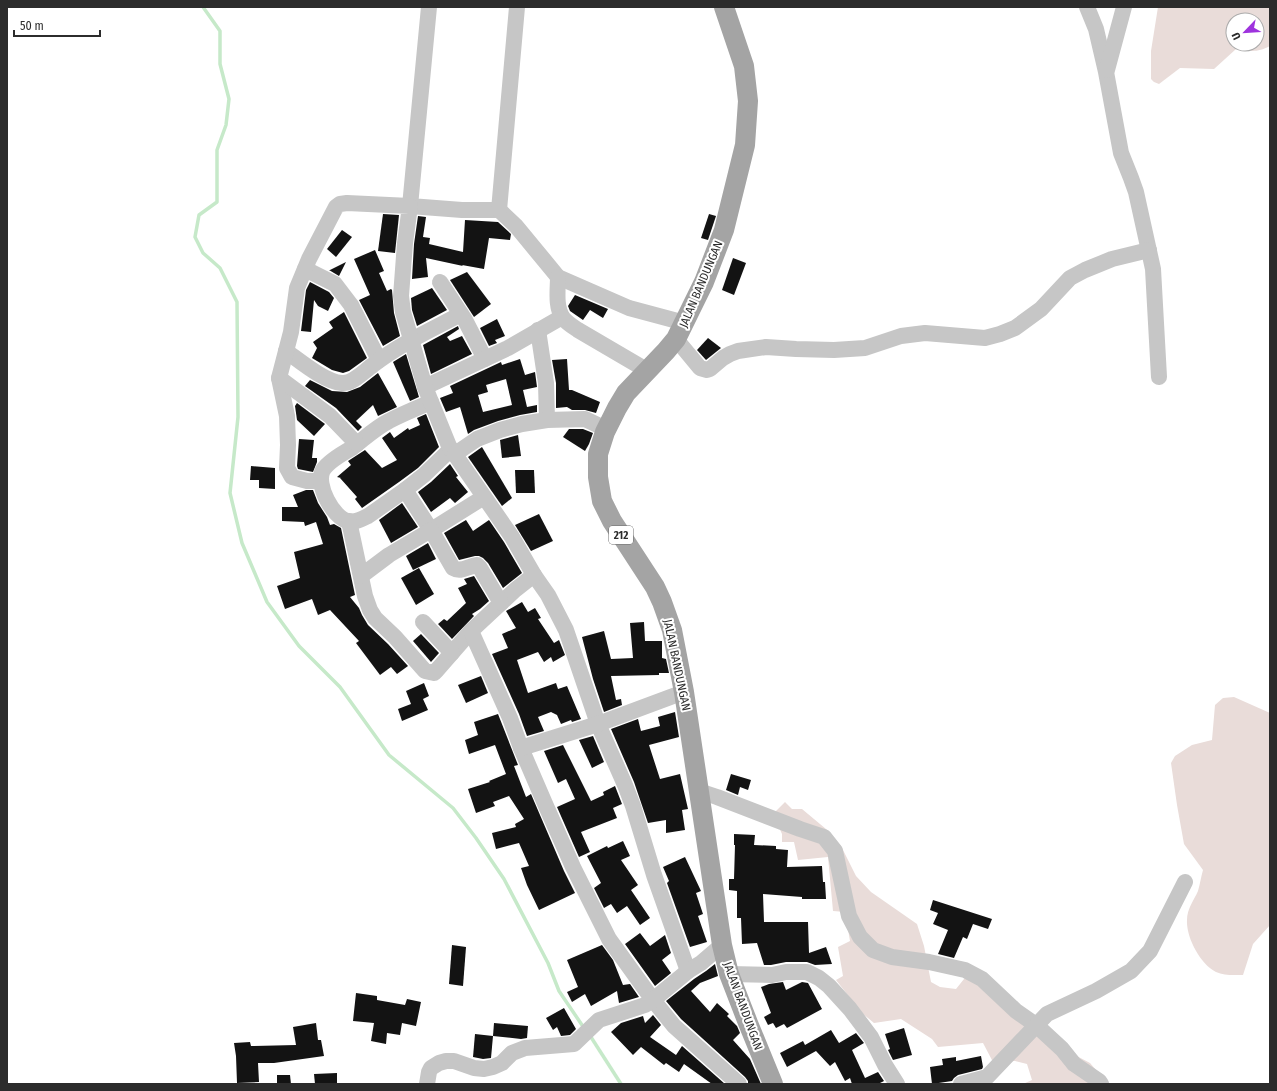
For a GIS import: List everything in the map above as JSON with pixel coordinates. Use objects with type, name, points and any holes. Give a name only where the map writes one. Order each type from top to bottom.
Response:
[{"type":"main road","name":"JALAN BANDUNGAN","points":[[724,7],[746,75],[748,100],[745,145],[724,230],[704,282],[681,331],[648,371],[626,393],[606,429],[598,454],[598,477],[602,501],[612,521],[655,587],[672,630],[684,692],[722,945],[729,974],[773,1084]]},
{"type":"street","points":[[429,7],[400,296],[403,312],[425,387],[453,451],[512,537],[534,575],[548,595],[566,630],[598,724],[633,806],[654,875],[688,971]]},
{"type":"street","points":[[500,210],[517,7]]},
{"type":"street","points":[[1087,7],[1096,29],[1106,72],[1121,153],[1132,178],[1136,192],[1153,269],[1159,377]]},
{"type":"street","points":[[1106,72],[1124,7]]},
{"type":"street","points":[[321,481],[307,481],[292,477],[287,468],[287,416],[279,378],[291,332],[296,294],[309,259],[336,207],[340,204],[410,206],[462,210],[500,210],[516,226],[558,277],[681,331],[700,368],[706,370],[710,369],[730,354],[738,351],[766,347],[796,350],[834,350],[865,348],[901,336],[925,333],[985,338],[1000,334],[1015,328],[1041,308],[1070,278],[1112,259],[1149,250]]},
{"type":"street","points":[[305,269],[335,284],[350,305],[379,360]]},
{"type":"street","points":[[558,277],[557,302],[562,316],[568,323],[648,371]]},
{"type":"street","points":[[440,282],[461,314],[485,359]]},
{"type":"street","points":[[286,351],[314,371],[331,380],[342,383],[351,382],[379,360],[412,339],[461,314]]},
{"type":"street","points":[[425,387],[508,348],[562,316]]},
{"type":"street","points":[[538,330],[546,383],[547,420]]},
{"type":"street","points":[[279,378],[330,416],[357,444]]},
{"type":"street","points":[[431,402],[388,421],[370,433],[323,470],[321,481],[325,494],[333,510],[341,519],[349,522],[362,520],[405,490],[453,451],[500,430],[522,424],[547,420],[585,419],[606,429]]},
{"type":"street","points":[[405,490],[433,529],[452,568],[462,570],[471,565],[476,565],[480,568],[501,603]]},
{"type":"street","points":[[361,576],[388,556],[484,497]]},
{"type":"street","points":[[349,522],[365,596],[370,610],[375,618],[395,636],[425,671],[434,673],[471,631],[515,590],[534,575]]},
{"type":"street","points":[[423,622],[452,653]]},
{"type":"street","points":[[471,631],[510,718],[521,748],[573,867],[609,939],[653,1000],[680,1032],[739,1084]]},
{"type":"street","points":[[521,748],[598,724],[684,692]]},
{"type":"street","points":[[699,791],[824,837],[835,851],[849,916],[860,937],[873,950],[892,957],[929,962],[965,970],[982,979],[1016,1011],[1036,1025],[1062,1049],[1074,1064],[1099,1081],[1101,1084]]},
{"type":"street","points":[[961,1084],[989,1080],[1047,1014],[1096,991],[1131,971],[1150,951],[1185,882]]},
{"type":"street","points":[[427,1084],[428,1072],[431,1068],[446,1061],[454,1061],[474,1068],[493,1067],[502,1063],[512,1054],[525,1048],[574,1044],[599,1020],[645,1005],[653,1000],[688,971],[701,964],[722,945]]},
{"type":"street","points":[[729,974],[772,975],[786,972],[807,972],[819,978],[829,986],[850,1009],[871,1036],[897,1084]]},
{"type":"shaded area","points":[[1158,7],[1270,7],[1270,46],[1265,48],[1265,12],[1225,12],[1225,52],[1233,52],[1214,69],[1180,68],[1159,84],[1151,79],[1151,51]]},
{"type":"shaded area","points":[[1234,697],[1270,713],[1270,925],[1253,944],[1243,975],[1222,974],[1210,968],[1195,949],[1189,934],[1187,927],[1188,912],[1198,891],[1203,870],[1184,844],[1171,763],[1175,756],[1192,745],[1212,740],[1215,705],[1223,698]]},
{"type":"shaded area","points":[[785,802],[792,809],[802,809],[826,829],[841,846],[856,876],[871,892],[917,924],[924,946],[931,982],[940,987],[956,989],[968,974],[1071,1053],[1090,1063],[1108,1084],[1023,1084],[1032,1080],[1027,1064],[1015,1061],[993,1062],[983,1043],[938,1047],[932,1039],[901,1019],[874,1023],[862,1013],[836,980],[843,976],[838,947],[850,941],[845,912],[833,911],[828,857],[798,860],[794,842],[782,842],[782,834],[773,814]]},
{"type":"building","points":[[383,214],[399,215],[395,253],[378,251]]},
{"type":"building","points":[[709,214],[716,216],[708,240],[701,238]]},
{"type":"building","points":[[418,216],[426,217],[423,237],[430,238],[429,244],[463,252],[465,220],[498,222],[511,234],[510,240],[489,238],[484,269],[426,258],[428,277],[412,279],[414,244]]},
{"type":"building","points":[[342,230],[352,237],[336,257],[327,249]]},
{"type":"building","points":[[375,250],[384,271],[379,273],[387,291],[392,290],[394,313],[400,336],[383,346],[359,300],[370,295],[354,259]]},
{"type":"building","points":[[733,258],[746,263],[734,295],[722,290]]},
{"type":"building","points":[[346,262],[339,276],[329,270],[330,270]]},
{"type":"building","points":[[467,272],[491,304],[474,317],[450,280]]},
{"type":"building","points":[[310,282],[329,292],[334,298],[328,311],[318,306],[314,300],[311,332],[301,331],[306,290]]},
{"type":"building","points":[[432,288],[447,310],[417,326],[412,310],[411,298]]},
{"type":"building","points":[[575,295],[608,309],[603,318],[590,310],[583,320],[570,311],[568,306]]},
{"type":"building","points":[[344,312],[367,358],[349,371],[343,373],[332,370],[312,358],[317,348],[313,342],[333,328],[329,322]]},
{"type":"building","points":[[497,319],[505,336],[495,340],[497,343],[489,346],[480,328]]},
{"type":"building","points":[[458,326],[459,329],[447,337],[450,341],[462,336],[472,354],[431,374],[423,345]]},
{"type":"building","points":[[708,338],[721,348],[706,360],[697,350]]},
{"type":"building","points":[[406,354],[419,397],[410,401],[393,362]]},
{"type":"building","points":[[520,359],[525,375],[535,372],[537,387],[523,390],[527,407],[537,405],[537,412],[498,421],[474,430],[468,434],[460,407],[446,412],[440,398],[453,393],[450,386],[501,362],[502,365]],"holes":[[[506,379],[512,405],[483,412],[478,395],[488,392],[486,385]]]},
{"type":"building","points":[[567,359],[569,390],[600,402],[596,413],[585,410],[572,410],[567,407],[556,408],[556,383],[552,360]]},
{"type":"building","points":[[378,373],[397,407],[378,416],[373,405],[356,421],[362,427],[358,431],[336,408],[305,386],[310,380],[332,391],[347,392],[360,387]]},
{"type":"building","points":[[297,403],[325,424],[314,436],[297,420],[295,406]]},
{"type":"building","points":[[426,414],[439,447],[418,468],[362,508],[355,499],[357,497],[341,478],[337,477],[351,465],[348,461],[365,450],[382,468],[397,460],[382,438],[390,432],[394,438],[408,428],[409,430],[420,425],[417,418]]},
{"type":"building","points":[[569,429],[583,429],[593,433],[585,451],[563,437]]},
{"type":"building","points":[[518,435],[521,456],[502,458],[500,440]]},
{"type":"building","points":[[299,439],[314,440],[312,458],[317,458],[317,462],[313,472],[298,469]]},
{"type":"building","points":[[482,447],[512,498],[502,506],[468,457]]},
{"type":"building","points":[[450,464],[458,476],[456,477],[468,492],[455,503],[450,498],[431,512],[418,492]]},
{"type":"building","points":[[251,466],[275,468],[275,489],[259,488],[259,480],[250,480]]},
{"type":"building","points":[[515,470],[534,470],[535,493],[516,493]]},
{"type":"building","points":[[306,490],[313,490],[330,525],[334,524],[341,528],[355,595],[350,597],[359,608],[368,625],[408,666],[397,674],[391,667],[380,675],[356,643],[359,641],[330,610],[318,615],[312,599],[285,609],[277,586],[300,578],[294,552],[323,544],[316,522],[305,526],[304,522],[282,521],[282,507],[298,507],[293,495]]},
{"type":"building","points":[[402,503],[418,527],[391,543],[379,520]]},
{"type":"building","points":[[539,514],[553,541],[531,551],[515,525]]},
{"type":"building","points":[[466,520],[473,531],[489,520],[522,573],[503,588],[488,563],[483,558],[475,556],[459,560],[444,533]]},
{"type":"building","points":[[428,543],[436,559],[413,570],[406,556]]},
{"type":"building","points":[[419,568],[434,594],[416,605],[401,578]]},
{"type":"building","points":[[474,576],[489,601],[472,614],[474,616],[452,639],[438,624],[444,619],[447,621],[466,603],[458,588],[467,584],[464,579]]},
{"type":"building","points":[[522,602],[528,612],[535,608],[541,618],[538,619],[554,643],[559,640],[565,655],[553,662],[551,657],[544,662],[538,652],[517,660],[528,693],[556,683],[558,689],[567,686],[581,719],[572,722],[571,720],[561,724],[557,715],[551,712],[538,717],[544,731],[527,736],[519,714],[492,654],[508,648],[502,634],[516,628],[506,611]]},
{"type":"building","points":[[644,622],[645,641],[662,641],[662,658],[666,659],[669,673],[659,673],[659,675],[611,676],[616,700],[621,699],[622,705],[604,712],[593,679],[582,637],[604,631],[611,659],[633,658],[630,623]]},
{"type":"building","points":[[421,634],[439,653],[431,662],[413,641]]},
{"type":"building","points":[[481,676],[488,693],[466,703],[458,685]]},
{"type":"building","points":[[424,683],[429,696],[423,699],[428,710],[402,721],[398,709],[411,704],[406,691]]},
{"type":"building","points":[[675,712],[679,737],[649,745],[660,779],[680,774],[688,809],[682,810],[685,830],[666,833],[666,820],[648,823],[634,782],[611,729],[638,719],[641,731],[660,726],[658,717]]},
{"type":"building","points":[[498,714],[518,765],[514,766],[526,797],[531,794],[575,893],[539,910],[521,868],[529,866],[519,843],[496,849],[492,833],[516,827],[515,824],[524,819],[509,796],[493,802],[495,806],[476,813],[468,789],[490,782],[489,781],[506,774],[495,745],[469,754],[465,740],[478,735],[474,722]]},
{"type":"building","points":[[593,736],[604,762],[592,768],[579,740]]},
{"type":"building","points":[[563,745],[591,801],[604,795],[603,792],[615,786],[622,804],[613,808],[617,818],[581,832],[590,852],[579,857],[557,807],[575,799],[566,779],[558,783],[544,751]]},
{"type":"building","points":[[731,774],[751,780],[748,790],[740,787],[738,795],[726,790]]},
{"type":"building","points":[[734,834],[755,835],[754,845],[776,846],[776,849],[788,850],[787,867],[822,866],[826,899],[802,899],[802,897],[763,894],[764,922],[808,922],[809,953],[826,947],[832,964],[815,965],[807,962],[786,962],[764,965],[757,943],[742,944],[741,918],[737,918],[737,891],[729,890],[729,879],[734,879]]},
{"type":"building","points":[[623,841],[630,856],[621,860],[638,885],[631,890],[650,918],[640,925],[627,906],[617,913],[611,904],[604,908],[594,888],[601,883],[587,856],[607,846],[608,848]]},
{"type":"building","points":[[685,857],[701,891],[696,893],[703,914],[698,916],[707,942],[690,947],[667,883],[669,881],[663,867]]},
{"type":"building","points":[[933,900],[992,919],[988,929],[973,924],[967,939],[963,937],[954,958],[938,954],[948,930],[933,924],[938,913],[930,910]]},
{"type":"building","points":[[640,933],[650,946],[665,935],[671,953],[662,960],[671,973],[655,986],[625,944]]},
{"type":"building","points":[[452,945],[466,947],[463,986],[449,984]]},
{"type":"building","points":[[602,945],[613,960],[623,985],[630,984],[639,997],[619,1003],[617,991],[591,1006],[585,994],[572,1002],[567,992],[578,987],[567,960]]},
{"type":"building","points":[[715,964],[718,976],[700,983],[691,991],[710,1012],[717,1003],[729,1014],[727,1016],[737,1026],[740,1033],[733,1040],[750,1059],[761,1084],[748,1084],[745,1077],[681,1019],[666,1001]]},
{"type":"building","points":[[783,982],[786,990],[802,982],[808,983],[822,1009],[787,1028],[784,1024],[776,1028],[773,1023],[768,1025],[764,1017],[771,1013],[761,987]]},
{"type":"building","points":[[356,993],[377,996],[377,1000],[405,1005],[407,999],[421,1002],[416,1026],[402,1023],[400,1035],[387,1033],[386,1044],[371,1041],[374,1023],[353,1021]]},
{"type":"building","points":[[564,1008],[576,1029],[570,1035],[561,1036],[557,1027],[553,1030],[546,1018]]},
{"type":"building","points":[[653,1015],[661,1025],[650,1037],[676,1055],[682,1046],[725,1084],[712,1084],[684,1064],[679,1072],[666,1063],[664,1065],[641,1047],[633,1055],[611,1032],[621,1023],[643,1016],[645,1023]]},
{"type":"building","points":[[316,1023],[318,1040],[321,1040],[324,1056],[274,1063],[258,1063],[259,1082],[237,1083],[234,1043],[250,1042],[251,1046],[296,1045],[293,1027]]},
{"type":"building","points":[[494,1023],[528,1026],[527,1038],[521,1039],[493,1036]]},
{"type":"building","points":[[904,1028],[912,1055],[893,1060],[888,1050],[890,1049],[885,1034]]},
{"type":"building","points":[[831,1030],[839,1043],[856,1033],[864,1043],[852,1050],[865,1078],[878,1072],[884,1081],[878,1084],[852,1084],[850,1078],[845,1081],[835,1062],[830,1066],[816,1051],[787,1067],[780,1053],[803,1041],[805,1045]]},
{"type":"building","points":[[475,1034],[493,1036],[491,1058],[483,1059],[473,1057]]},
{"type":"building","points":[[981,1056],[982,1069],[958,1075],[952,1081],[932,1084],[930,1067],[943,1065],[942,1059],[956,1057],[956,1061]]},
{"type":"building","points":[[337,1073],[337,1084],[315,1084],[314,1074]]},
{"type":"building","points":[[277,1075],[290,1075],[291,1084],[277,1084]]},
{"type":"waterway","points":[[203,7],[220,31],[220,64],[229,99],[226,125],[217,150],[217,202],[199,215],[195,237],[203,253],[220,268],[237,302],[238,417],[230,493],[242,543],[267,602],[299,646],[340,687],[389,755],[453,808],[476,838],[504,879],[548,963],[559,991],[584,1028]]},
{"type":"waterway","points":[[589,1034],[621,1084]]}]
